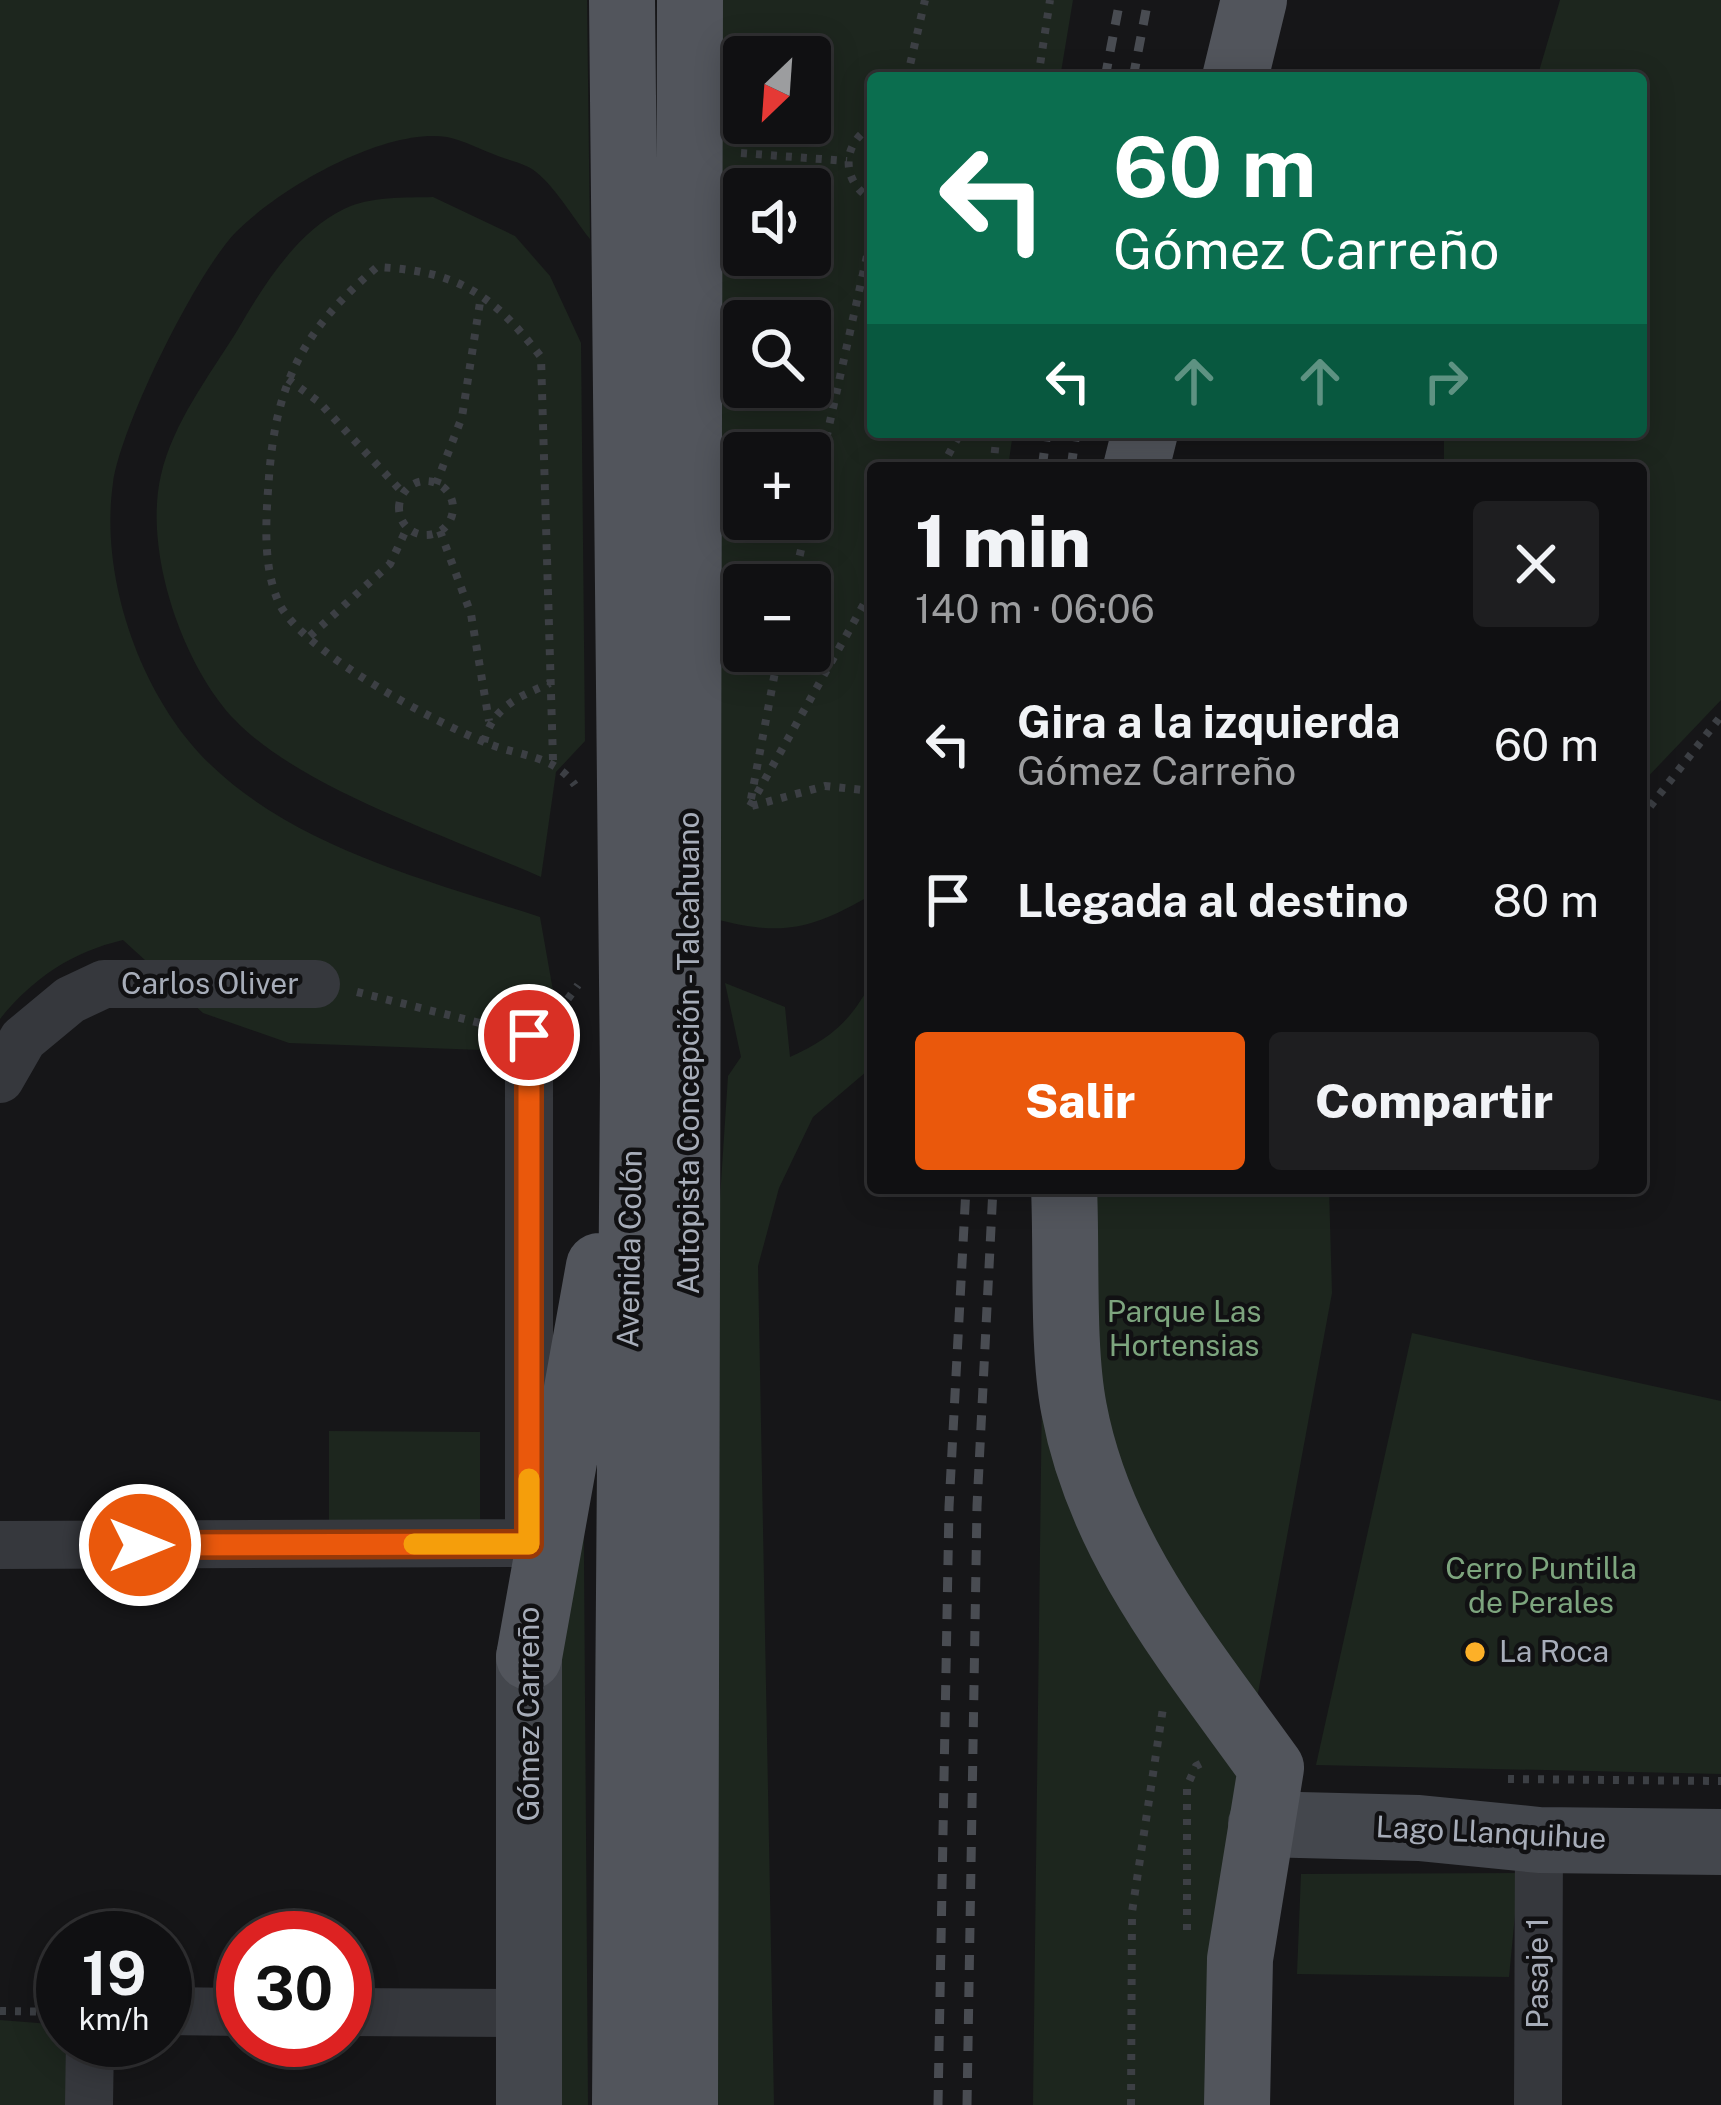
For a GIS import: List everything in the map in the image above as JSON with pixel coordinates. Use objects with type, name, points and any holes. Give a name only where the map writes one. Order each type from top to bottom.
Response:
[{"type":"main road","name":"Avenida Colón","points":[[622,0],[633,1079],[625,2105]]},
{"type":"main road","name":"Autopista Concepción - Talcahuano","points":[[685,2105],[690,0]]},
{"type":"main road","points":[[1236,72],[1254,0]]},
{"type":"main road","points":[[529,1657],[633,1079]]},
{"type":"main road","points":[[1064,1194],[1073,1405],[1092,1483],[1122,1555],[1188,1653],[1266,1796],[1240,1959],[1237,2105]]},
{"type":"street","name":"Carlos Oliver","points":[[0,1078],[23,1039],[70,1000],[104,985],[316,984]]},
{"type":"street","name":"Gómez Carreño","points":[[529,1035],[530,2105]]},
{"type":"street","points":[[0,1545],[529,1544]]},
{"type":"street","name":"Lago Llanquihue","points":[[1266,1796],[1419,1828],[1539,1840],[1721,1842]]},
{"type":"street","name":"Pasaje 1","points":[[1538,2105],[1539,1840]]},
{"type":"street","points":[[372,2012],[530,2012]]},
{"type":"street","points":[[89,2067],[89,2105]]},
{"type":"path","points":[[909,72],[926,0]]},
{"type":"path","points":[[1039,72],[1050,0]]},
{"type":"path","points":[[867,131],[855,140],[848,161],[856,188],[867,196]]},
{"type":"path","points":[[739,153],[848,161]]},
{"type":"path","points":[[828,432],[867,256]]},
{"type":"path","points":[[376,267],[430,269],[481,294],[511,318],[541,356],[553,760],[484,742],[405,703],[329,655],[280,606],[269,563],[266,509],[274,416],[288,380],[331,306],[376,267]]},
{"type":"path","points":[[436,484],[463,417],[481,294]]},
{"type":"path","points":[[288,380],[319,402],[404,493]]},
{"type":"path","points":[[310,636],[390,564],[407,528],[398,504],[404,493],[422,480],[449,491],[454,507],[440,531],[425,535],[407,528]]},
{"type":"path","points":[[440,531],[471,614],[489,721],[484,742]]},
{"type":"path","points":[[750,806],[867,599]]},
{"type":"path","points":[[750,806],[774,672]]},
{"type":"path","points":[[489,721],[507,703],[551,682]]},
{"type":"path","points":[[1647,810],[1721,716]]},
{"type":"path","points":[[750,806],[825,786],[867,790]]},
{"type":"path","points":[[316,984],[529,1035]]},
{"type":"path","points":[[1131,2105],[1132,1912],[1166,1689],[1188,1653]]},
{"type":"path","points":[[0,2011],[36,2012]]},
{"type":"green space","points":[[0,0],[587,0],[590,239],[556,192],[532,169],[447,137],[393,142],[305,180],[236,232],[201,280],[130,425],[113,483],[110,520],[120,597],[131,636],[146,673],[187,739],[247,795],[325,841],[540,917],[564,1053],[289,1043],[203,1013],[123,940],[55,969],[0,1019]]},
{"type":"green space","points":[[715,0],[1073,0],[1061,72],[867,72],[867,438],[1012,438],[1009,462],[867,462],[867,897],[814,922],[760,928],[715,919]]},
{"type":"green space","points":[[1560,0],[1721,0],[1721,700],[1647,778],[1647,462],[1444,462],[1444,438],[1647,438],[1647,72],[1539,72]]},
{"type":"green space","points":[[433,197],[515,236],[550,276],[581,343],[585,741],[556,772],[541,877],[337,789],[263,745],[235,720],[199,670],[163,572],[157,505],[167,456],[193,400],[269,280],[296,246],[344,209],[376,200]]},
{"type":"green space","points":[[725,983],[785,1007],[790,1057],[818,1043],[857,1006],[867,989],[867,1071],[813,1117],[779,1188],[758,1266],[774,2105],[713,2105],[715,1274],[728,1076],[741,1057]]},
{"type":"green space","name":"Parque Las Hortensias","points":[[1056,1194],[1329,1194],[1332,1293],[1214,1931],[1209,2105],[1033,2105],[1043,1309]]},
{"type":"green space","name":"Cerro Puntilla de Perales","points":[[1412,1333],[1721,1401],[1721,1774],[1316,1765]]},
{"type":"green space","points":[[583,1424],[588,2105],[547,2105],[545,1717]]},
{"type":"green space","points":[[329,1431],[480,1432],[480,1522],[329,1522]]},
{"type":"green space","points":[[1519,1873],[1509,1977],[1297,1974],[1301,1874]]},
{"type":"green space","points":[[0,2020],[36,2023],[36,2067],[79,2067],[80,2105],[0,2105]]},
{"type":"railway","points":[[1106,72],[1120,0]]},
{"type":"railway","points":[[1134,72],[1148,0]]},
{"type":"railway","points":[[1043,462],[1046,438]]},
{"type":"railway","points":[[1072,462],[1075,438]]},
{"type":"railway","points":[[938,2105],[949,1507],[966,1194]]},
{"type":"railway","points":[[967,2105],[977,1506],[993,1194]]},
{"type":"slow traffic","points":[[414,1544],[529,1544],[529,1479]]},
{"type":"place","name":"La Roca","points":[[1475,1652]]},
{"type":"route","points":[[140,1545],[529,1544],[529,1035]]}]
